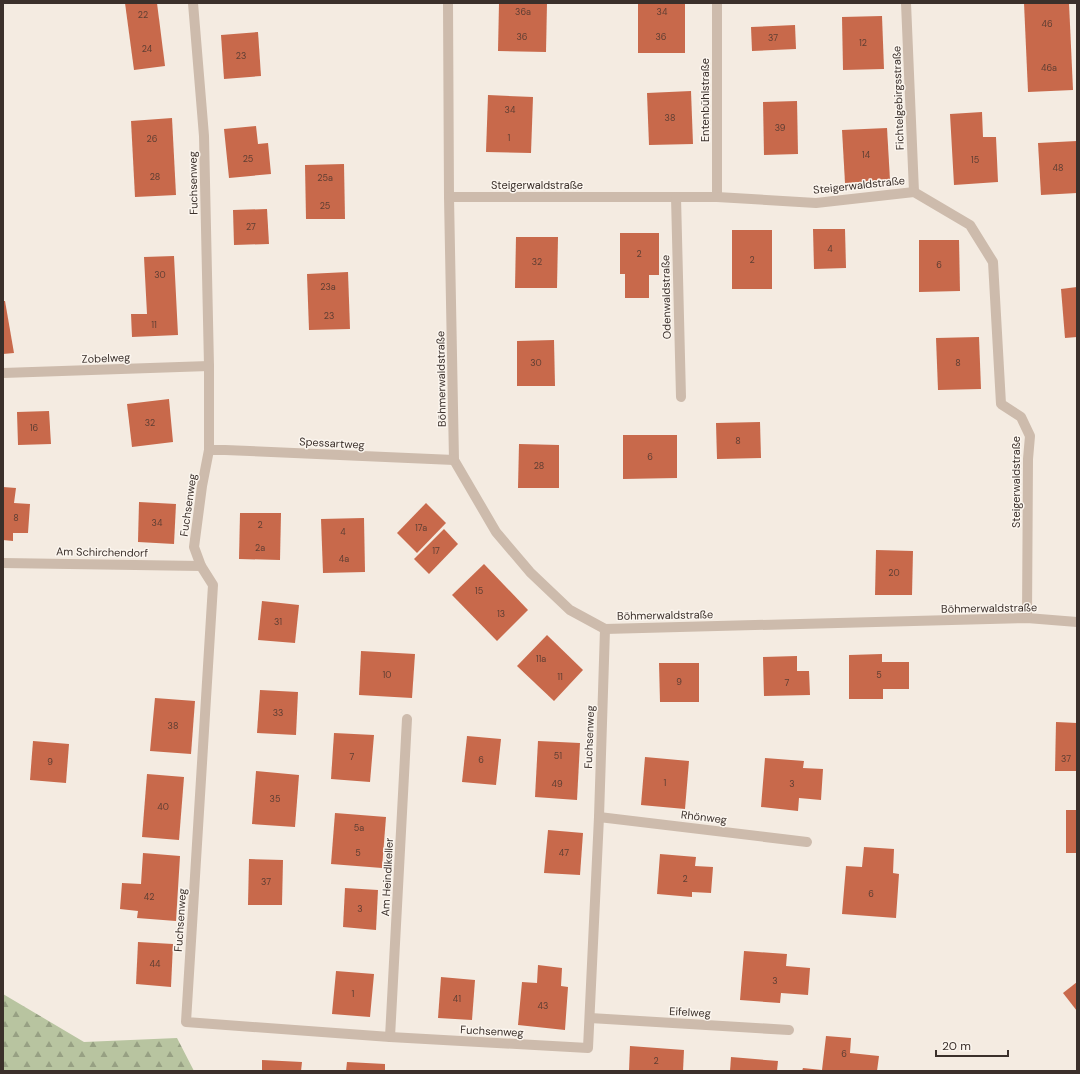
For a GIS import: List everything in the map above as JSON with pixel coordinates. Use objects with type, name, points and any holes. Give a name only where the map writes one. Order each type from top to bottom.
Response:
[{"type":"street","name":"Fuchsenweg","points":[[193,3],[204,136],[209,366],[208,450],[194,547],[201,566],[214,585],[186,1022],[390,1037],[588,1048],[599,817],[605,629]]},
{"type":"street","name":"Böhmerwaldstraße","points":[[448,3],[449,197],[454,460],[496,532],[530,572],[570,610],[605,629],[1027,618],[1077,622]]},
{"type":"street","name":"Entenbühlstraße","points":[[717,3],[717,197]]},
{"type":"street","name":"Fichtelgebirgsstraße","points":[[906,3],[914,192]]},
{"type":"street","name":"Steigerwaldstraße","points":[[449,197],[717,197],[816,203],[914,192],[970,224],[993,262],[1001,404],[1022,417],[1030,436],[1028,459],[1027,618]]},
{"type":"street","name":"Odenwaldstraße","points":[[676,197],[681,397]]},
{"type":"street","name":"Zobelweg","points":[[3,373],[209,366]]},
{"type":"street","name":"Spessartweg","points":[[208,450],[454,460]]},
{"type":"street","name":"Am Schirchendorf","points":[[3,563],[201,566]]},
{"type":"street","name":"Am Heindlkeller","points":[[390,1037],[408,719]]},
{"type":"street","name":"Rhönweg","points":[[599,817],[807,842]]},
{"type":"street","name":"Eifelweg","points":[[590,1018],[789,1030]]},
{"type":"green space","points":[[3,994],[84,1042],[177,1038],[194,1071],[3,1071]]},
{"type":"building","points":[[125,3],[157,3],[165,66],[134,70]]},
{"type":"building","points":[[499,3],[547,3],[546,52],[498,51]]},
{"type":"building","points":[[638,3],[685,3],[685,53],[638,53]]},
{"type":"building","points":[[1024,3],[1069,3],[1073,90],[1028,92]]},
{"type":"building","points":[[882,16],[884,69],[843,70],[842,17]]},
{"type":"building","points":[[795,25],[796,49],[752,51],[751,27]]},
{"type":"building","points":[[258,32],[261,76],[224,79],[221,35]]},
{"type":"building","points":[[691,91],[693,144],[649,145],[647,93]]},
{"type":"building","points":[[488,95],[533,97],[531,153],[486,152]]},
{"type":"building","points":[[797,101],[798,154],[764,155],[763,102]]},
{"type":"building","points":[[982,112],[983,137],[996,137],[998,182],[954,185],[950,114]]},
{"type":"building","points":[[172,118],[176,195],[135,197],[131,121]]},
{"type":"building","points":[[256,126],[258,144],[268,143],[271,174],[229,178],[224,129]]},
{"type":"building","points":[[887,128],[890,180],[845,183],[842,130]]},
{"type":"building","points":[[1077,141],[1077,193],[1041,195],[1038,143]]},
{"type":"building","points":[[344,164],[345,219],[306,219],[305,165]]},
{"type":"building","points":[[267,209],[269,244],[234,245],[233,210]]},
{"type":"building","points":[[813,229],[845,229],[846,268],[814,269]]},
{"type":"building","points":[[732,230],[772,230],[772,289],[732,289]]},
{"type":"building","points":[[620,233],[659,233],[659,275],[649,275],[649,298],[625,298],[625,274],[620,274]]},
{"type":"building","points":[[516,237],[558,237],[557,288],[515,288]]},
{"type":"building","points":[[919,240],[959,240],[960,291],[919,292]]},
{"type":"building","points":[[174,256],[178,335],[132,337],[131,314],[147,314],[144,257]]},
{"type":"building","points":[[348,272],[350,329],[309,330],[307,274]]},
{"type":"building","points":[[1077,287],[1077,337],[1065,338],[1061,289]]},
{"type":"building","points":[[3,301],[5,301],[14,353],[3,354]]},
{"type":"building","points":[[979,337],[981,389],[938,390],[936,338]]},
{"type":"building","points":[[554,340],[555,386],[517,386],[517,341]]},
{"type":"building","points":[[169,399],[173,442],[132,447],[127,404]]},
{"type":"building","points":[[49,411],[51,444],[18,445],[17,412]]},
{"type":"building","points":[[760,422],[761,458],[717,459],[716,423]]},
{"type":"building","points":[[623,435],[677,435],[677,478],[623,479]]},
{"type":"building","points":[[519,444],[559,445],[559,488],[518,488]]},
{"type":"building","points":[[3,487],[16,488],[14,503],[30,504],[28,533],[13,533],[13,541],[3,540]]},
{"type":"building","points":[[139,502],[176,504],[174,544],[138,542]]},
{"type":"building","points":[[426,503],[446,523],[417,553],[397,533]]},
{"type":"building","points":[[240,513],[281,513],[280,560],[239,559]]},
{"type":"building","points":[[364,518],[365,572],[323,573],[321,519]]},
{"type":"building","points":[[444,529],[458,544],[429,574],[414,559]]},
{"type":"building","points":[[876,550],[913,551],[912,595],[875,595]]},
{"type":"building","points":[[484,564],[528,610],[497,641],[452,595]]},
{"type":"building","points":[[262,601],[299,605],[295,643],[258,640]]},
{"type":"building","points":[[547,635],[583,670],[554,701],[517,666]]},
{"type":"building","points":[[361,651],[415,654],[412,698],[359,695]]},
{"type":"building","points":[[882,654],[882,662],[909,662],[909,689],[883,689],[883,699],[849,699],[849,655]]},
{"type":"building","points":[[797,656],[797,671],[809,671],[810,695],[764,696],[763,657]]},
{"type":"building","points":[[659,663],[699,663],[699,702],[660,702]]},
{"type":"building","points":[[260,690],[298,692],[296,735],[257,733]]},
{"type":"building","points":[[155,698],[195,701],[191,754],[150,751]]},
{"type":"building","points":[[1056,722],[1077,723],[1077,771],[1055,771]]},
{"type":"building","points":[[334,733],[374,735],[370,782],[331,779]]},
{"type":"building","points":[[467,736],[501,739],[496,785],[462,782]]},
{"type":"building","points":[[33,741],[69,744],[66,783],[30,780]]},
{"type":"building","points":[[538,741],[580,743],[577,800],[535,797]]},
{"type":"building","points":[[645,757],[689,761],[685,809],[641,805]]},
{"type":"building","points":[[765,758],[804,761],[803,768],[823,769],[821,800],[799,798],[798,811],[761,807]]},
{"type":"building","points":[[256,771],[299,775],[295,827],[252,824]]},
{"type":"building","points":[[147,774],[184,777],[179,840],[142,837]]},
{"type":"building","points":[[1066,810],[1077,810],[1077,853],[1066,853]]},
{"type":"building","points":[[335,813],[386,817],[382,868],[331,864]]},
{"type":"building","points":[[548,830],[583,833],[580,875],[544,873]]},
{"type":"building","points":[[864,847],[894,849],[893,873],[899,874],[896,918],[842,914],[846,866],[862,867]]},
{"type":"building","points":[[143,853],[180,856],[176,921],[137,918],[138,911],[120,909],[122,883],[141,884]]},
{"type":"building","points":[[660,854],[696,857],[695,866],[713,867],[711,893],[692,892],[692,897],[657,894]]},
{"type":"building","points":[[249,859],[283,860],[282,905],[248,905]]},
{"type":"building","points":[[345,888],[378,890],[376,930],[343,927]]},
{"type":"building","points":[[138,942],[173,944],[171,987],[136,984]]},
{"type":"building","points":[[744,951],[787,954],[786,966],[810,968],[808,995],[781,993],[780,1003],[740,1000]]},
{"type":"building","points":[[538,965],[562,968],[561,986],[568,987],[565,1030],[518,1025],[522,982],[537,983]]},
{"type":"building","points":[[336,971],[374,974],[370,1017],[332,1014]]},
{"type":"building","points":[[441,977],[475,980],[472,1020],[438,1018]]},
{"type":"building","points":[[1077,982],[1077,1011],[1063,993]]},
{"type":"building","points":[[826,1036],[851,1038],[850,1053],[879,1056],[877,1071],[802,1071],[803,1068],[822,1070]]},
{"type":"building","points":[[630,1046],[684,1050],[683,1071],[629,1071]]},
{"type":"building","points":[[731,1057],[778,1061],[777,1071],[730,1071]]},
{"type":"building","points":[[262,1060],[302,1062],[301,1071],[262,1071]]},
{"type":"building","points":[[347,1062],[385,1064],[385,1071],[346,1071]]}]
